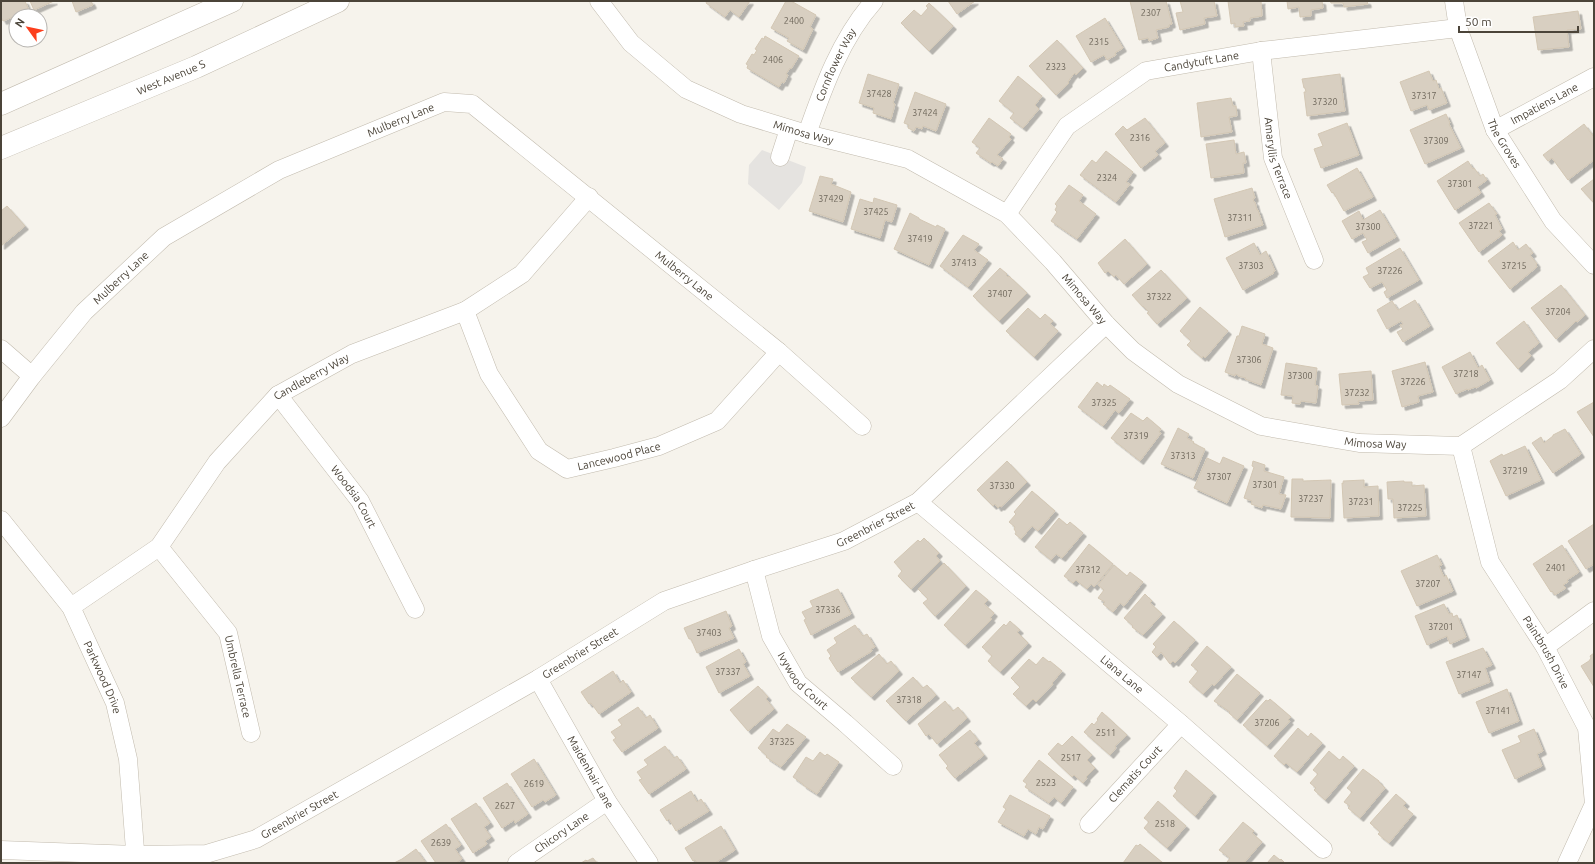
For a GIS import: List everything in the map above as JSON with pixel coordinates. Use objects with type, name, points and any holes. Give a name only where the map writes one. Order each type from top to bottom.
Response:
[{"type":"street","points":[[1,104],[232,1]]},
{"type":"street","name":"West Avenue S","points":[[1,148],[196,67],[338,1]]},
{"type":"street","name":"Mimosa Way","points":[[599,1],[631,43],[686,89],[741,114],[806,134],[908,159],[1008,214],[1053,262],[1106,324],[1133,350],[1178,384],[1261,426],[1359,442],[1461,446]]},
{"type":"street","name":"The Groves","points":[[1454,1],[1458,28],[1495,130],[1553,221],[1594,266]]},
{"type":"street","name":"Cornflower Way","points":[[806,134],[831,70],[851,33],[864,4]]},
{"type":"street","name":"Candytuft Lane","points":[[1008,214],[1067,126],[1146,71],[1261,52],[1458,28]]},
{"type":"street","name":"Amaryllis Terrace","points":[[1261,52],[1273,158],[1314,260]]},
{"type":"street","name":"Impatiens Lane","points":[[1495,130],[1594,77]]},
{"type":"street","name":"Mulberry Lane","points":[[1,418],[32,376],[84,312],[164,237],[278,170],[444,102],[472,104],[779,352],[862,426]]},
{"type":"street","points":[[780,157],[789,129]]},
{"type":"street","name":"Candleberry Way","points":[[71,607],[159,547],[217,462],[278,395],[352,354],[465,311],[522,274],[589,197]]},
{"type":"street","name":"Lancewood Place","points":[[465,311],[489,374],[539,451],[567,469],[659,446],[717,420],[779,352]]},
{"type":"street","name":"Greenbrier Street","points":[[1,850],[136,859],[206,854],[256,839],[538,679],[664,602],[754,570],[844,541],[918,502],[1106,324]]},
{"type":"street","points":[[1,349],[32,376]]},
{"type":"street","points":[[1461,446],[1560,380],[1594,349]]},
{"type":"street","name":"Woodsia Court","points":[[278,395],[360,501],[414,609]]},
{"type":"street","name":"Paintbrush Drive","points":[[1461,446],[1490,562],[1545,647],[1588,728],[1594,804],[1567,863]]},
{"type":"street","name":"Liana Lane","points":[[918,502],[1181,724],[1323,849]]},
{"type":"street","name":"Parkwood Drive","points":[[1,520],[71,607],[115,703],[128,760],[136,859]]},
{"type":"street","name":"Umbrella Terrace","points":[[159,547],[228,633],[251,733]]},
{"type":"street","name":"Ivywood Court","points":[[754,570],[771,636],[798,683],[893,766]]},
{"type":"street","points":[[1545,647],[1594,611]]},
{"type":"street","name":"Maidenhair Lane","points":[[538,679],[606,801],[648,863]]},
{"type":"street","name":"Clematis Court","points":[[1089,824],[1181,724]]},
{"type":"street","name":"Chicory Lane","points":[[517,863],[606,801]]},
{"type":"shaded area","points":[[762,150],[806,167],[802,183],[779,210],[748,184],[749,165]]},
{"type":"building","points":[[1,1],[25,1],[28,8],[8,8],[8,19],[3,21],[1,17]]},
{"type":"building","points":[[30,1],[54,1],[38,8],[33,8]]},
{"type":"building","points":[[72,1],[91,1],[93,5],[76,12]]},
{"type":"building","points":[[707,1],[750,1],[739,17],[730,10],[725,17],[706,3]]},
{"type":"building","points":[[786,1],[791,1],[816,15],[810,27],[813,29],[803,50],[787,41],[789,38],[771,28]]},
{"type":"building","points":[[948,1],[975,1],[957,14]]},
{"type":"building","points":[[1130,1],[1166,1],[1172,24],[1169,25],[1169,27],[1156,30],[1158,38],[1149,41],[1148,38],[1139,40]]},
{"type":"building","points":[[1180,1],[1214,1],[1217,16],[1204,18],[1205,24],[1180,30],[1176,13],[1183,12]]},
{"type":"building","points":[[1228,1],[1261,1],[1262,16],[1250,18],[1250,21],[1243,22],[1244,26],[1235,27],[1235,23],[1231,24]]},
{"type":"building","points":[[1287,1],[1322,1],[1323,8],[1311,10],[1311,16],[1300,17],[1299,7],[1288,9]]},
{"type":"building","points":[[1330,1],[1367,1],[1368,4],[1344,7],[1343,3],[1331,3]]},
{"type":"building","points":[[929,3],[953,26],[929,51],[901,23],[914,10],[921,16],[928,8],[926,6]]},
{"type":"building","points":[[1578,11],[1581,29],[1567,30],[1569,47],[1538,50],[1533,17]]},
{"type":"building","points":[[1105,18],[1123,48],[1115,53],[1116,55],[1107,60],[1104,55],[1091,62],[1076,36]]},
{"type":"building","points":[[765,36],[799,56],[786,74],[788,75],[784,83],[782,82],[779,87],[747,68],[748,65],[746,64],[752,54],[754,55],[757,50],[755,49]]},
{"type":"building","points":[[1057,40],[1083,68],[1076,75],[1075,73],[1072,76],[1068,82],[1069,83],[1056,95],[1029,66]]},
{"type":"building","points":[[1429,71],[1433,81],[1436,80],[1439,89],[1441,88],[1447,103],[1429,110],[1427,105],[1411,111],[1400,82]]},
{"type":"building","points":[[868,74],[899,84],[893,103],[895,104],[891,119],[873,113],[874,108],[859,103]]},
{"type":"building","points":[[1340,74],[1345,111],[1307,116],[1304,92],[1306,92],[1302,79]]},
{"type":"building","points":[[1018,76],[1042,96],[1035,105],[1039,109],[1023,128],[1010,118],[1014,113],[999,101]]},
{"type":"building","points":[[915,92],[946,104],[936,131],[923,126],[922,129],[916,127],[914,131],[908,128],[909,125],[904,123]]},
{"type":"building","points":[[1231,98],[1233,106],[1236,106],[1237,116],[1229,117],[1232,132],[1201,137],[1197,103]]},
{"type":"building","points":[[1446,114],[1450,123],[1449,124],[1461,148],[1425,164],[1410,130]]},
{"type":"building","points":[[989,118],[1011,134],[1009,137],[1011,139],[997,155],[1003,159],[998,166],[976,153],[980,148],[972,142]]},
{"type":"building","points":[[1145,118],[1165,143],[1155,151],[1158,155],[1141,168],[1115,134],[1123,126],[1127,130]]},
{"type":"building","points":[[1347,123],[1359,155],[1321,168],[1314,149],[1323,146],[1318,134]]},
{"type":"building","points":[[1584,124],[1594,137],[1594,160],[1568,180],[1552,158],[1548,161],[1543,155]]},
{"type":"building","points":[[1234,140],[1236,154],[1244,152],[1246,163],[1243,163],[1244,173],[1211,178],[1206,144]]},
{"type":"building","points":[[1106,151],[1133,172],[1126,182],[1130,184],[1116,202],[1080,175],[1092,160],[1096,163]]},
{"type":"building","points":[[1468,161],[1480,176],[1483,174],[1487,180],[1477,187],[1481,193],[1455,210],[1437,181]]},
{"type":"building","points":[[1357,168],[1373,197],[1344,211],[1327,185]]},
{"type":"building","points":[[820,176],[833,179],[831,184],[851,192],[843,222],[809,211]]},
{"type":"building","points":[[1594,179],[1594,203],[1581,189]]},
{"type":"building","points":[[1069,185],[1083,195],[1079,201],[1096,214],[1077,239],[1051,221],[1057,212],[1055,210],[1057,206],[1055,204]]},
{"type":"building","points":[[1252,188],[1255,198],[1253,199],[1263,225],[1225,237],[1214,199]]},
{"type":"building","points":[[874,198],[897,205],[892,222],[885,220],[880,238],[851,229],[860,199],[873,203]]},
{"type":"building","points":[[1489,203],[1497,214],[1495,215],[1502,229],[1499,231],[1502,235],[1479,252],[1459,223]]},
{"type":"building","points":[[7,206],[25,226],[1,246],[1,211]]},
{"type":"building","points":[[1380,210],[1396,237],[1368,253],[1362,242],[1367,240],[1363,233],[1352,239],[1342,221],[1359,211],[1363,220]]},
{"type":"building","points":[[910,213],[936,227],[937,225],[945,229],[929,265],[894,249]]},
{"type":"building","points":[[963,235],[979,244],[974,250],[988,260],[968,287],[940,266]]},
{"type":"building","points":[[1125,239],[1147,264],[1124,284],[1116,275],[1114,277],[1108,271],[1105,273],[1098,263]]},
{"type":"building","points":[[1513,242],[1518,250],[1526,244],[1533,253],[1530,255],[1537,264],[1537,267],[1510,289],[1488,261]]},
{"type":"building","points":[[1254,243],[1260,255],[1266,251],[1275,271],[1273,272],[1274,273],[1243,290],[1226,258]]},
{"type":"building","points":[[1400,248],[1419,280],[1387,298],[1384,292],[1387,290],[1382,282],[1370,288],[1363,277],[1369,274],[1366,268]]},
{"type":"building","points":[[1000,268],[1027,293],[999,321],[973,296]]},
{"type":"building","points":[[1161,270],[1187,298],[1157,324],[1147,313],[1149,312],[1132,295]]},
{"type":"building","points":[[1561,285],[1585,315],[1556,339],[1531,308]]},
{"type":"building","points":[[1415,300],[1430,326],[1403,342],[1397,332],[1403,329],[1400,325],[1403,324],[1401,321],[1387,329],[1377,310],[1392,301],[1398,310]]},
{"type":"building","points":[[1200,307],[1228,331],[1205,358],[1203,356],[1202,358],[1187,345],[1191,341],[1180,331]]},
{"type":"building","points":[[1028,308],[1040,319],[1045,314],[1053,321],[1050,324],[1058,331],[1034,357],[1006,331]]},
{"type":"building","points":[[1524,321],[1539,343],[1528,352],[1531,356],[1518,369],[1496,343]]},
{"type":"building","points":[[1242,326],[1265,334],[1262,344],[1273,348],[1261,385],[1238,375],[1235,374],[1235,376],[1225,372],[1237,336],[1239,336]]},
{"type":"building","points":[[1470,352],[1478,368],[1482,365],[1490,380],[1476,388],[1467,389],[1456,394],[1442,367]]},
{"type":"building","points":[[1425,362],[1433,392],[1418,396],[1419,402],[1402,407],[1392,371]]},
{"type":"building","points":[[1286,363],[1317,368],[1315,385],[1318,386],[1316,403],[1301,401],[1300,404],[1292,403],[1293,396],[1281,395]]},
{"type":"building","points":[[1371,371],[1373,400],[1358,401],[1359,404],[1342,405],[1339,374]]},
{"type":"building","points":[[1097,382],[1103,387],[1104,384],[1108,387],[1110,385],[1130,399],[1119,413],[1115,410],[1103,426],[1078,407]]},
{"type":"building","points":[[1594,402],[1594,437],[1577,412]]},
{"type":"building","points":[[1131,413],[1143,421],[1147,417],[1161,429],[1159,432],[1161,433],[1140,461],[1111,438]]},
{"type":"building","points":[[1178,428],[1189,434],[1187,438],[1194,442],[1193,443],[1205,449],[1193,478],[1161,464]]},
{"type":"building","points":[[1565,429],[1581,454],[1553,473],[1532,443],[1541,437],[1544,443],[1553,435]]},
{"type":"building","points":[[1525,446],[1541,480],[1506,496],[1490,461],[1502,454],[1503,456]]},
{"type":"building","points":[[1223,457],[1244,466],[1227,503],[1194,488],[1207,458],[1220,464]]},
{"type":"building","points":[[1007,461],[1027,482],[1001,507],[1000,506],[998,508],[995,504],[993,506],[977,490]]},
{"type":"building","points":[[1253,461],[1265,465],[1264,471],[1284,477],[1279,494],[1286,495],[1281,509],[1263,505],[1262,508],[1251,504],[1252,501],[1244,498],[1254,467],[1252,466]]},
{"type":"building","points":[[1292,479],[1303,479],[1303,481],[1331,480],[1330,518],[1291,517]]},
{"type":"building","points":[[1364,480],[1364,487],[1378,486],[1379,516],[1344,518],[1343,481]]},
{"type":"building","points":[[1387,482],[1412,482],[1412,486],[1424,485],[1426,516],[1394,518],[1393,499],[1388,499]]},
{"type":"building","points":[[1032,491],[1055,511],[1038,531],[1032,526],[1021,539],[1015,534],[1015,527],[1009,522],[1016,514],[1014,512]]},
{"type":"building","points":[[1059,518],[1067,525],[1070,522],[1083,533],[1062,558],[1056,554],[1051,560],[1035,547]]},
{"type":"building","points":[[1594,524],[1594,564],[1586,569],[1568,541]]},
{"type":"building","points":[[924,538],[939,553],[936,556],[940,561],[911,589],[898,576],[902,571],[894,562],[918,540],[920,542]]},
{"type":"building","points":[[1089,544],[1113,564],[1094,587],[1091,584],[1087,589],[1076,580],[1073,583],[1064,576]]},
{"type":"building","points":[[1562,545],[1579,572],[1567,580],[1568,582],[1563,585],[1566,588],[1555,595],[1552,591],[1551,592],[1533,564]]},
{"type":"building","points":[[1437,555],[1442,565],[1439,566],[1444,577],[1446,575],[1453,591],[1417,606],[1401,571]]},
{"type":"building","points":[[944,563],[966,586],[935,616],[923,603],[928,599],[918,589]]},
{"type":"building","points":[[1114,565],[1127,576],[1130,572],[1143,582],[1124,606],[1120,603],[1113,612],[1103,604],[1105,602],[1098,598],[1104,590],[1098,585]]},
{"type":"building","points":[[838,589],[851,614],[811,635],[802,612],[813,607],[810,601]]},
{"type":"building","points":[[976,590],[988,600],[984,604],[994,613],[990,618],[992,619],[965,645],[944,625]]},
{"type":"building","points":[[1145,594],[1152,601],[1150,603],[1162,614],[1143,635],[1132,627],[1133,626],[1124,618]]},
{"type":"building","points":[[1444,604],[1449,614],[1452,613],[1453,617],[1457,615],[1466,637],[1450,644],[1447,636],[1427,645],[1415,616]]},
{"type":"building","points":[[726,611],[732,626],[729,628],[734,638],[697,653],[684,628]]},
{"type":"building","points":[[1010,621],[1020,630],[1017,632],[1028,643],[1000,672],[988,661],[992,656],[982,647],[1004,624],[1006,626]]},
{"type":"building","points":[[1174,621],[1195,640],[1175,663],[1173,661],[1170,664],[1161,652],[1157,657],[1152,652],[1156,647],[1153,644]]},
{"type":"building","points":[[855,625],[863,636],[867,634],[875,647],[871,649],[872,651],[838,672],[829,658],[831,656],[827,650],[837,643],[834,638]]},
{"type":"building","points":[[1207,646],[1231,667],[1214,686],[1212,684],[1203,694],[1189,682],[1198,671],[1191,665]]},
{"type":"building","points":[[1483,648],[1492,665],[1485,668],[1490,682],[1459,694],[1446,662]]},
{"type":"building","points":[[739,649],[746,662],[743,664],[750,676],[719,693],[706,667]]},
{"type":"building","points":[[1594,653],[1594,687],[1581,666],[1589,661],[1591,658],[1590,656]]},
{"type":"building","points":[[879,654],[887,664],[891,661],[899,671],[871,697],[851,678]]},
{"type":"building","points":[[1043,657],[1062,671],[1052,683],[1053,684],[1036,702],[1033,699],[1026,706],[1013,694],[1020,687],[1011,678],[1029,659],[1036,665]]},
{"type":"building","points":[[613,671],[620,683],[623,680],[631,692],[599,714],[591,703],[589,704],[581,692]]},
{"type":"building","points":[[1237,674],[1260,693],[1237,720],[1229,713],[1230,712],[1214,701]]},
{"type":"building","points":[[913,677],[923,688],[927,685],[936,695],[906,721],[886,701]]},
{"type":"building","points":[[758,686],[768,697],[766,699],[774,709],[748,731],[730,710]]},
{"type":"building","points":[[1507,689],[1519,721],[1489,733],[1476,702]]},
{"type":"building","points":[[1270,699],[1291,717],[1288,720],[1290,721],[1267,746],[1243,725],[1266,700],[1268,701]]},
{"type":"building","points":[[945,701],[953,711],[958,707],[967,718],[937,744],[929,734],[926,736],[918,724]]},
{"type":"building","points":[[638,707],[646,718],[650,715],[658,728],[622,752],[613,740],[616,738],[611,732],[622,725],[618,720]]},
{"type":"building","points":[[1102,712],[1127,735],[1115,746],[1116,748],[1110,755],[1084,732],[1092,723],[1094,725]]},
{"type":"building","points":[[787,724],[806,737],[781,767],[766,757],[767,756],[758,748],[773,729],[779,733]]},
{"type":"building","points":[[1298,728],[1308,737],[1311,733],[1322,743],[1297,772],[1286,763],[1284,765],[1274,756]]},
{"type":"building","points":[[1534,729],[1543,751],[1537,754],[1542,766],[1515,779],[1502,750],[1521,742],[1518,736]]},
{"type":"building","points":[[970,730],[978,740],[974,743],[984,755],[955,778],[946,768],[948,766],[939,755]]},
{"type":"building","points":[[1072,736],[1092,755],[1087,760],[1095,768],[1086,777],[1087,778],[1083,783],[1074,775],[1072,777],[1048,754],[1058,743],[1062,746]]},
{"type":"building","points":[[665,746],[674,758],[677,756],[686,769],[649,794],[639,780],[642,779],[637,772],[648,765],[644,760]]},
{"type":"building","points":[[1329,751],[1340,760],[1343,756],[1354,766],[1325,800],[1314,790],[1316,788],[1310,783],[1318,774],[1313,770]]},
{"type":"building","points":[[820,752],[825,756],[827,754],[839,762],[817,794],[793,777],[806,757],[813,761]]},
{"type":"building","points":[[534,759],[556,795],[545,802],[543,800],[532,807],[511,774]]},
{"type":"building","points":[[1039,760],[1073,787],[1061,803],[1054,797],[1049,803],[1025,787],[1027,784],[1023,781]]},
{"type":"building","points":[[1363,769],[1379,781],[1385,788],[1360,818],[1348,808],[1350,806],[1344,802],[1352,792],[1347,788]]},
{"type":"building","points":[[1186,770],[1213,793],[1195,816],[1173,796],[1177,791],[1174,788]]},
{"type":"building","points":[[507,783],[528,814],[515,823],[514,820],[502,828],[483,798]]},
{"type":"building","points":[[691,791],[697,802],[701,799],[709,811],[676,831],[669,819],[667,821],[660,810]]},
{"type":"building","points":[[1396,794],[1406,803],[1403,806],[1413,814],[1389,843],[1378,834],[1380,832],[1370,823]]},
{"type":"building","points":[[1010,795],[1050,816],[1043,829],[1039,827],[1036,834],[1028,829],[1024,836],[998,822],[1006,809],[1003,807]]},
{"type":"building","points":[[1158,801],[1186,826],[1167,848],[1144,828],[1149,822],[1144,818]]},
{"type":"building","points":[[476,803],[490,823],[484,827],[491,837],[485,841],[487,844],[473,853],[451,819]]},
{"type":"building","points":[[1243,822],[1254,831],[1252,833],[1262,842],[1244,863],[1228,863],[1227,862],[1230,858],[1219,850]]},
{"type":"building","points":[[446,824],[461,845],[455,849],[462,859],[456,863],[436,863],[421,841]]},
{"type":"building","points":[[721,826],[735,850],[715,863],[697,863],[695,860],[693,861],[685,848]]},
{"type":"building","points":[[1140,844],[1163,863],[1123,863],[1136,845],[1138,846]]},
{"type":"building","points":[[416,849],[426,863],[394,863],[402,859]]},
{"type":"building","points":[[1274,855],[1280,860],[1281,859],[1285,863],[1267,863]]},
{"type":"building","points":[[593,858],[597,863],[581,863],[586,860],[587,861]]}]
